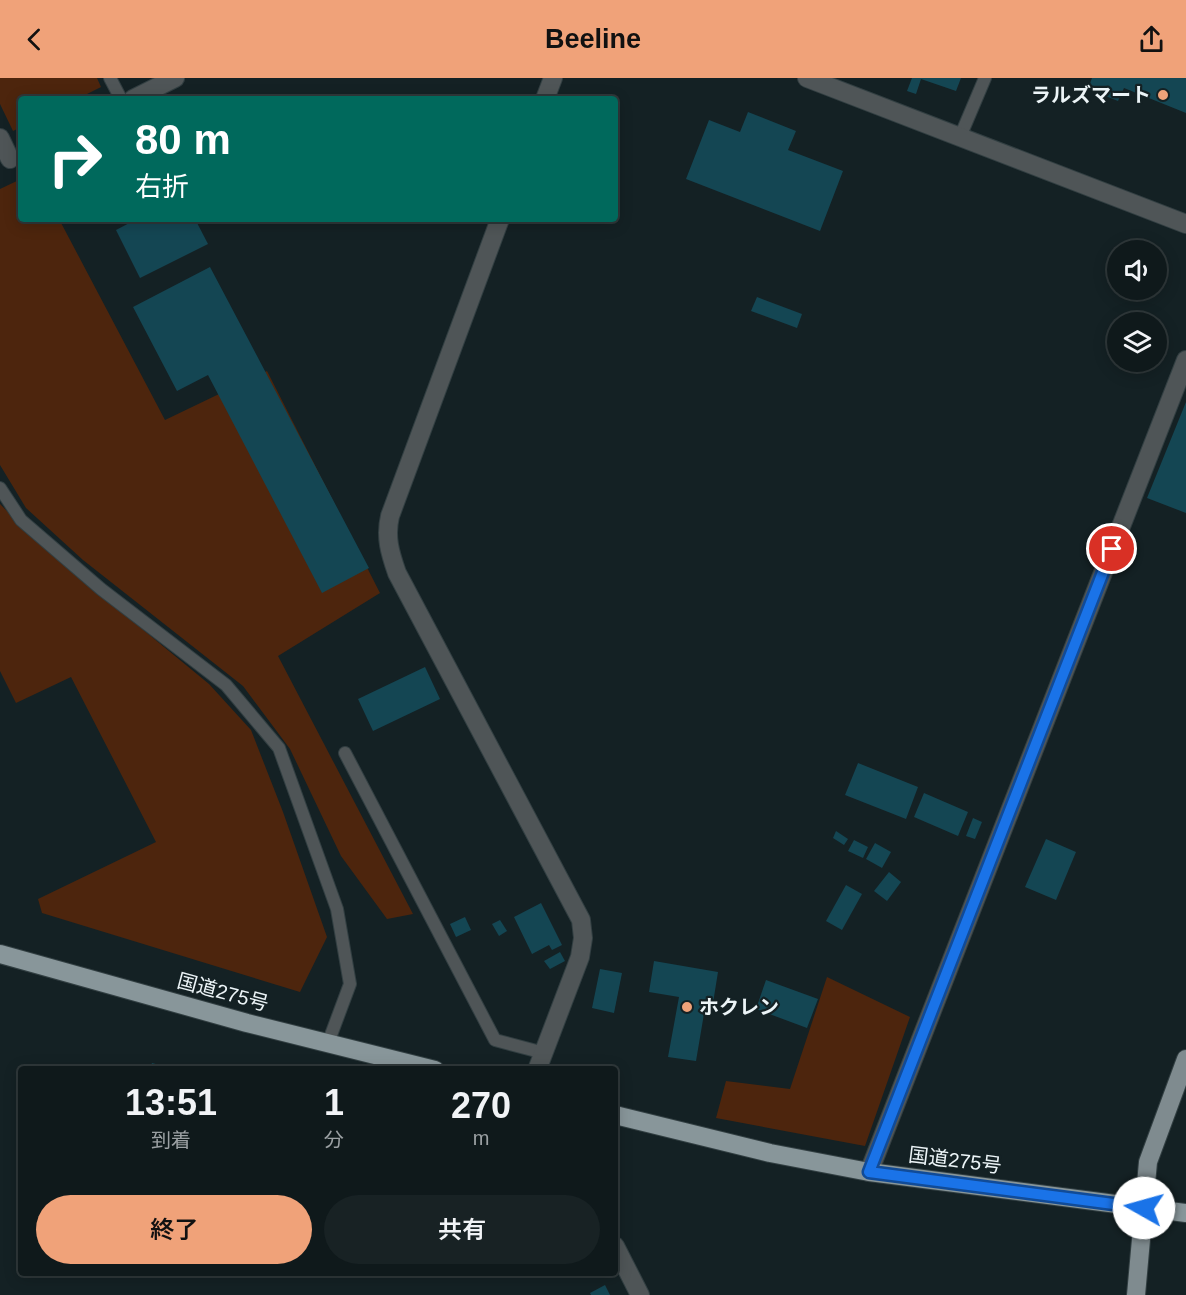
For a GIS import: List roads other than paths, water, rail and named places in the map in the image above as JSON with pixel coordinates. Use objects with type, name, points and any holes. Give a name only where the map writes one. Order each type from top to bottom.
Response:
[{"type":"highway","name":"国道275号","points":[[0,954],[247,1023],[419,1066]]},
{"type":"highway","name":"国道275号","points":[[618,1116],[770,1153],[869,1172],[1186,1213]]},
{"type":"main road","points":[[1136,1295],[1148,1162],[1186,1059]]},
{"type":"street","points":[[139,96],[176,78]]},
{"type":"street","points":[[546,96],[553,78]]},
{"type":"street","points":[[807,78],[841,84],[960,137],[1186,224]]},
{"type":"street","points":[[0,138],[10,159]]},
{"type":"street","points":[[499,222],[390,516],[387,538],[389,552],[397,573],[581,920],[583,938],[580,957],[541,1061]]},
{"type":"street","points":[[869,1172],[1186,360]]},
{"type":"street","points":[[618,1251],[640,1295]]},
{"type":"lane","points":[[110,78],[119,96]]},
{"type":"lane","points":[[960,137],[985,78]]},
{"type":"lane","points":[[0,488],[21,520],[101,589],[226,685],[279,748],[337,909],[349,973],[350,984],[328,1043]]},
{"type":"lane","points":[[345,753],[495,1040],[541,1061]]},
{"type":"place","name":"ラルズマート","points":[[1163,95]]},
{"type":"place","name":"ホクレン","points":[[687,1007]]}]
